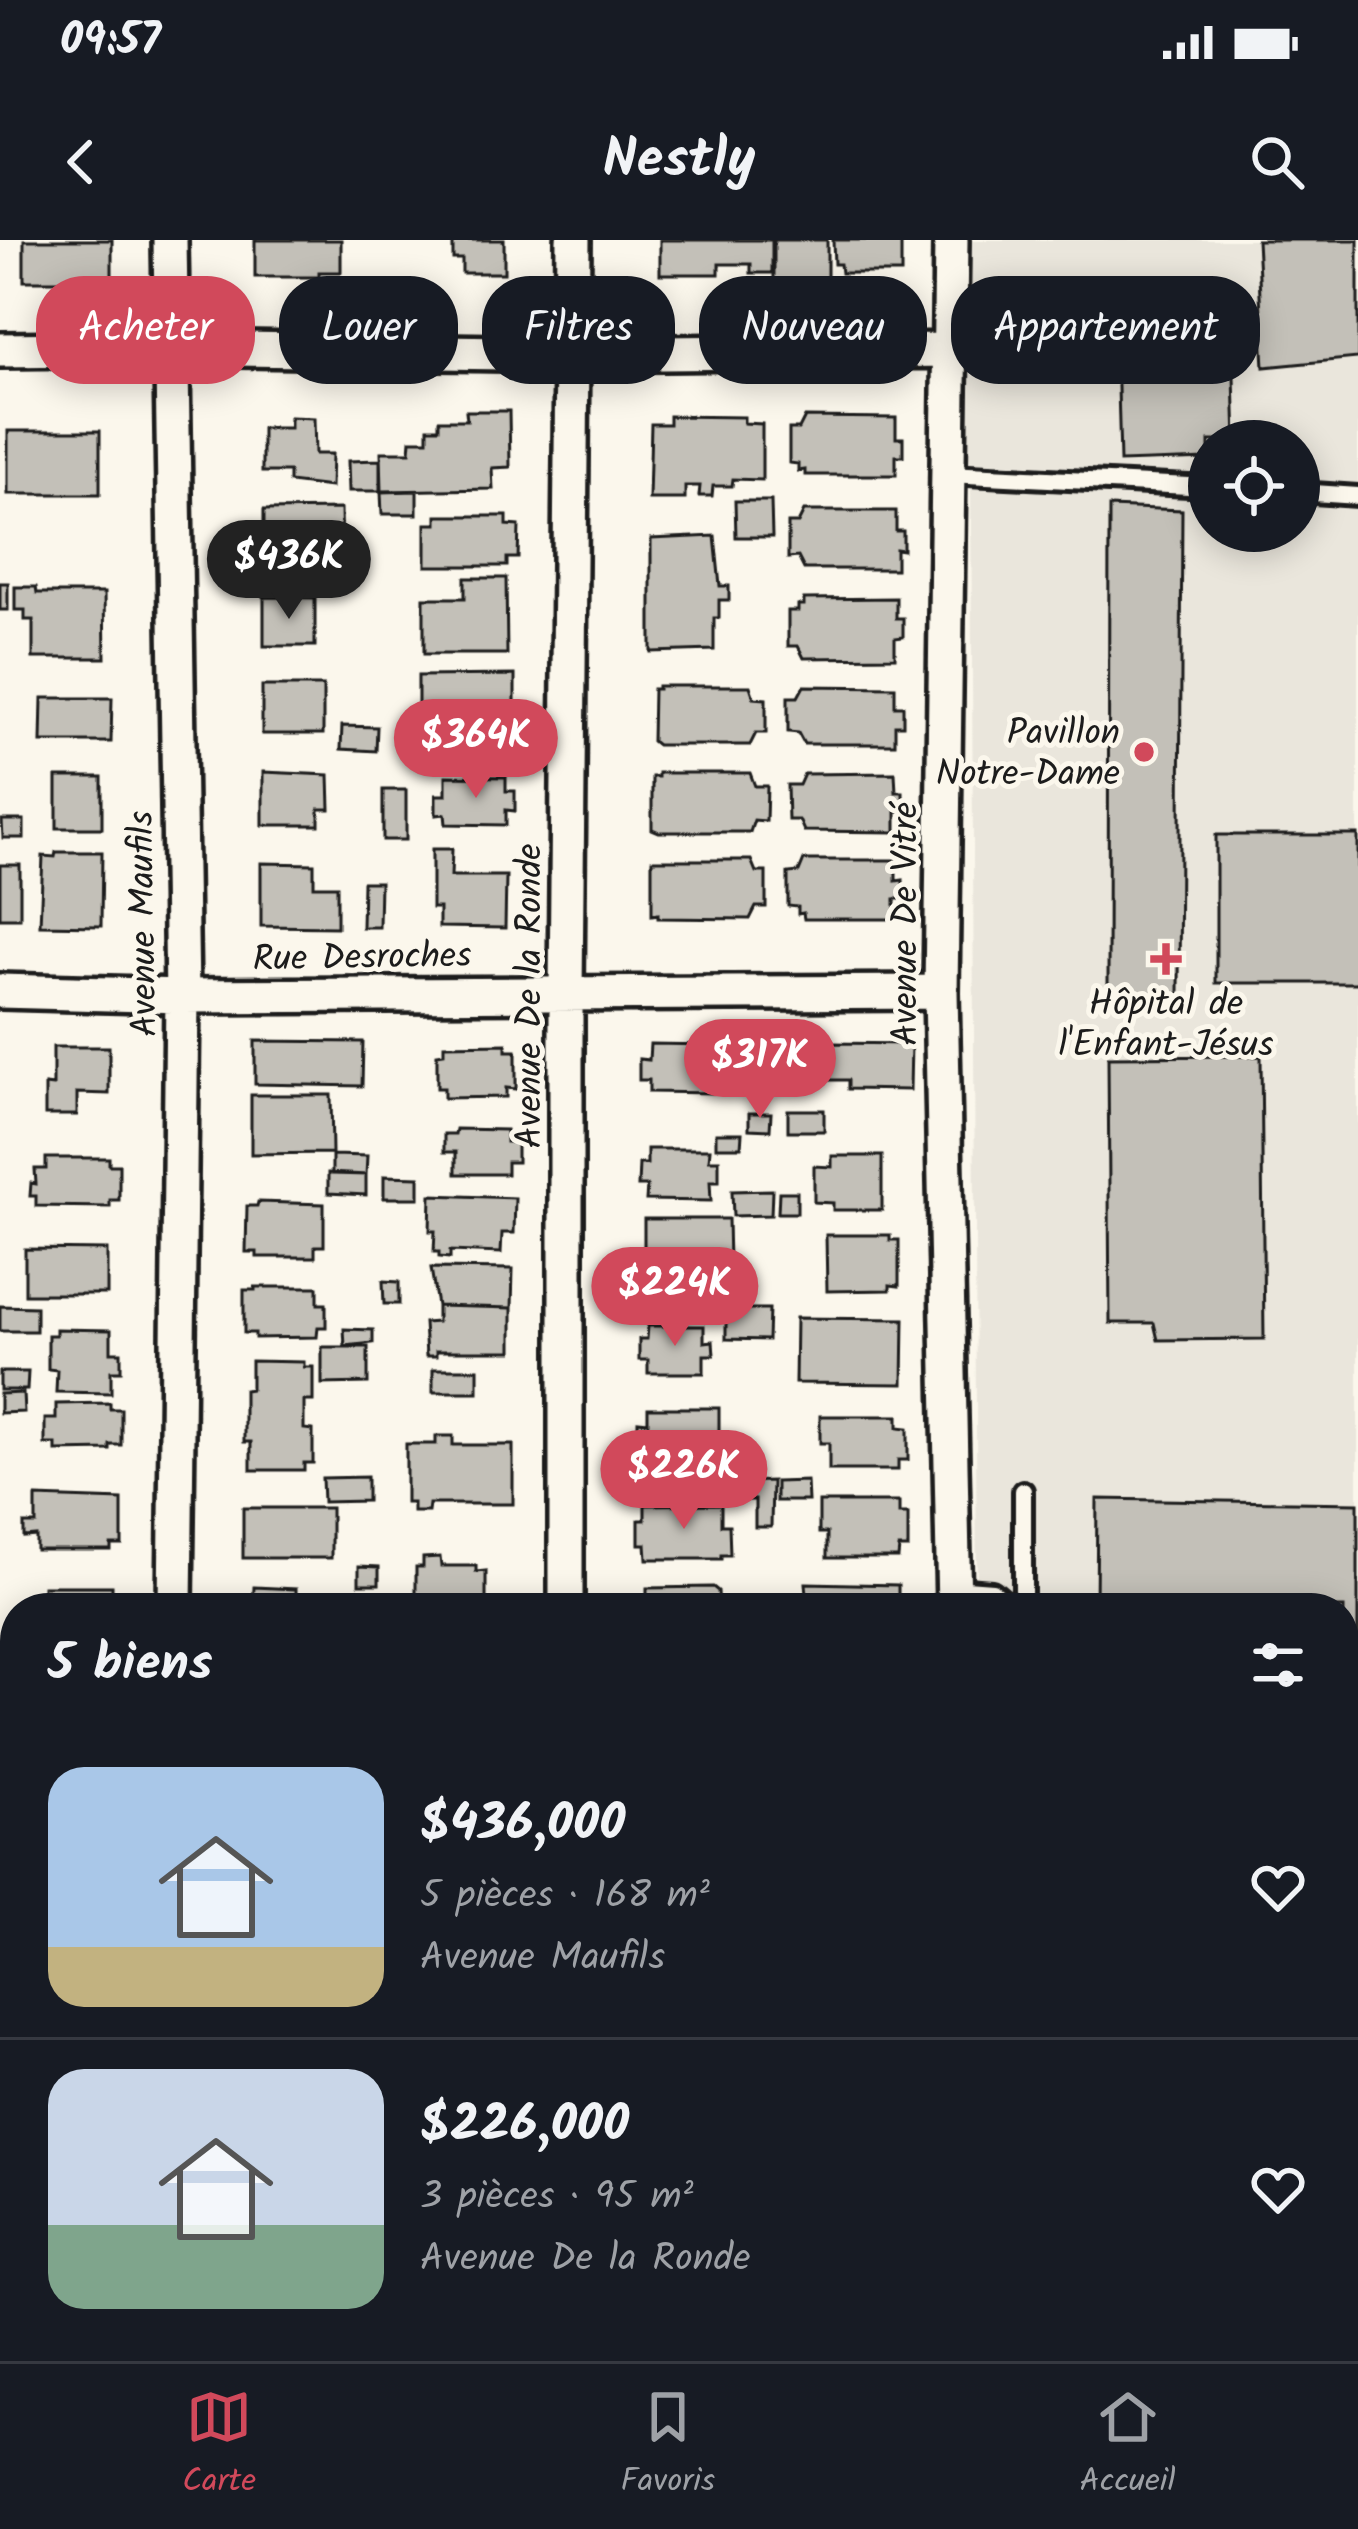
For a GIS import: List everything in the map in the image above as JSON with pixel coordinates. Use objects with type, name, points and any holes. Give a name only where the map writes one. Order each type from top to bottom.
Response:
[{"type":"street","name":"Avenue Maufils","points":[[170,240],[170,276]]},
{"type":"street","name":"Avenue De la Ronde","points":[[573,240],[573,276]]},
{"type":"street","name":"Avenue De Vitré","points":[[952,240],[952,276]]},
{"type":"street","points":[[255,349],[482,353]]},
{"type":"street","points":[[0,350],[36,350]]},
{"type":"street","points":[[675,353],[951,350]]},
{"type":"street","name":"Avenue De Vitré","points":[[951,381],[941,992],[954,1593]]},
{"type":"street","name":"Avenue Maufils","points":[[171,384],[182,996],[176,1593]]},
{"type":"street","name":"Avenue De la Ronde","points":[[566,1593],[573,384]]},
{"type":"street","name":"Rue Desroches","points":[[0,991],[182,996],[941,992]]},
{"type":"lane","points":[[948,473],[1188,486]]},
{"type":"lane","points":[[1320,493],[1358,496]]},
{"type":"lane","points":[[1023,1492],[1023,1593]]},
{"type":"shaded area","name":"Hôpital de l'Enfant-Jésus","points":[[951,240],[1358,240],[1358,1593],[977,1593],[971,474],[958,384],[1260,384],[1260,276],[952,276]]},
{"type":"building","points":[[24,240],[112,240],[112,276],[36,276],[36,281],[24,281]]},
{"type":"building","points":[[255,240],[341,240],[341,272],[255,276]]},
{"type":"building","points":[[453,240],[504,240],[504,273],[462,273],[462,259],[453,259]]},
{"type":"building","points":[[660,240],[772,240],[772,273],[751,273],[751,264],[719,264],[719,274],[660,274]]},
{"type":"building","points":[[774,240],[827,240],[827,276],[774,276]]},
{"type":"building","points":[[833,240],[901,240],[901,273],[841,273],[840,264],[834,264]]},
{"type":"building","points":[[1257,240],[1358,240],[1358,358],[1264,367]]},
{"type":"building","points":[[1118,384],[1234,384],[1235,420],[1188,420],[1188,460],[1120,462]]},
{"type":"building","points":[[466,411],[509,411],[510,467],[492,468],[493,489],[382,491],[381,452],[410,452],[411,440],[428,440],[428,428],[439,428],[439,420],[467,420]]},
{"type":"building","points":[[669,416],[744,417],[744,423],[762,424],[762,480],[733,479],[732,486],[713,486],[712,496],[699,496],[700,486],[685,486],[685,499],[649,499],[651,424],[669,424]]},
{"type":"building","points":[[290,417],[314,418],[315,454],[332,454],[331,487],[289,482],[289,472],[262,472],[262,428],[290,428]]},
{"type":"building","points":[[805,417],[896,418],[896,438],[903,438],[903,456],[896,456],[896,475],[805,475],[805,470],[798,471],[798,464],[789,463],[789,429],[799,429]]},
{"type":"building","points":[[8,431],[100,431],[100,494],[8,494]]},
{"type":"building","points":[[380,460],[380,491],[349,491],[348,461]]},
{"type":"building","points":[[417,491],[417,514],[382,514],[381,492]]},
{"type":"building","points":[[735,501],[771,501],[772,537],[736,537]]},
{"type":"building","name":"Pavillon Notre-Dame","points":[[1109,507],[1182,510],[1179,995],[1108,994]]},
{"type":"building","points":[[341,509],[342,553],[264,553],[264,510]]},
{"type":"building","points":[[804,511],[896,511],[903,550],[896,549],[896,569],[804,569],[798,557],[788,558],[788,523],[798,523]]},
{"type":"building","points":[[437,516],[507,516],[507,525],[519,526],[518,558],[507,558],[507,566],[426,566],[426,524],[437,524]]},
{"type":"building","points":[[715,536],[720,586],[729,586],[729,600],[719,600],[714,650],[651,652],[651,539]]},
{"type":"building","points":[[465,578],[506,578],[507,654],[424,654],[424,598],[465,598]]},
{"type":"building","points":[[0,583],[8,583],[8,610],[0,610]]},
{"type":"building","points":[[15,587],[36,587],[37,593],[104,593],[105,658],[33,658],[33,620],[25,620],[25,610],[15,610]]},
{"type":"building","points":[[264,597],[315,598],[315,646],[264,646]]},
{"type":"building","points":[[896,598],[903,637],[895,638],[895,657],[804,658],[798,646],[788,646],[788,611],[798,611],[804,599]]},
{"type":"building","points":[[515,675],[515,740],[418,739],[418,676]]},
{"type":"building","points":[[262,686],[323,686],[323,734],[262,734]]},
{"type":"building","points":[[750,686],[754,698],[766,699],[766,733],[756,733],[750,745],[657,745],[652,741],[653,689]]},
{"type":"building","points":[[804,686],[895,687],[895,706],[903,706],[903,725],[895,725],[895,744],[804,744],[798,733],[788,732],[788,697],[798,697]]},
{"type":"building","points":[[42,698],[112,698],[111,742],[41,742]]},
{"type":"building","points":[[342,726],[377,727],[376,751],[341,749]]},
{"type":"building","points":[[263,772],[329,775],[330,809],[319,809],[319,825],[263,825]]},
{"type":"building","points":[[658,773],[750,773],[755,786],[767,786],[766,821],[754,820],[750,832],[652,829],[652,777]]},
{"type":"building","points":[[895,773],[896,792],[903,792],[896,832],[804,831],[799,820],[788,820],[787,785],[799,785],[804,774]]},
{"type":"building","points":[[446,776],[506,777],[506,791],[515,791],[515,811],[506,810],[506,825],[446,824],[445,814],[436,815],[436,795],[446,795]]},
{"type":"building","points":[[57,777],[102,777],[102,828],[57,828]]},
{"type":"building","points":[[383,790],[406,790],[406,840],[383,840]]},
{"type":"building","points":[[2,820],[24,820],[24,838],[3,838]]},
{"type":"building","points":[[1216,835],[1358,835],[1358,983],[1216,983]]},
{"type":"building","points":[[432,849],[452,849],[451,876],[506,876],[505,928],[439,927],[439,908],[432,908]]},
{"type":"building","points":[[56,852],[102,852],[101,926],[40,925],[43,856],[55,857]]},
{"type":"building","points":[[652,860],[751,860],[756,872],[766,872],[766,907],[756,907],[750,919],[658,918],[652,915]]},
{"type":"building","points":[[804,860],[896,860],[896,881],[903,880],[903,899],[895,899],[895,919],[804,919],[798,907],[788,906],[788,873],[799,872]]},
{"type":"building","points":[[261,863],[314,864],[314,886],[337,886],[337,927],[261,926]]},
{"type":"building","points":[[0,865],[20,865],[20,918],[0,918]]},
{"type":"building","points":[[363,882],[380,882],[379,927],[362,927]]},
{"type":"building","points":[[255,1041],[363,1042],[362,1086],[255,1084]]},
{"type":"building","points":[[829,1043],[911,1044],[910,1090],[848,1089],[848,1080],[829,1080]]},
{"type":"building","points":[[506,1044],[506,1051],[516,1051],[516,1089],[506,1088],[506,1097],[444,1098],[444,1088],[437,1088],[437,1054],[444,1053],[444,1045]]},
{"type":"building","points":[[650,1044],[715,1045],[715,1055],[725,1055],[725,1074],[715,1074],[714,1093],[649,1092],[649,1080],[639,1080],[639,1059],[649,1060]]},
{"type":"building","points":[[53,1047],[109,1047],[109,1094],[77,1093],[77,1115],[45,1115],[45,1085],[53,1086]]},
{"type":"building","points":[[1261,1056],[1264,1339],[1158,1340],[1154,1323],[1110,1323],[1108,1057]]},
{"type":"building","points":[[251,1095],[331,1095],[332,1153],[251,1154]]},
{"type":"building","points":[[788,1110],[824,1110],[824,1131],[788,1131]]},
{"type":"building","points":[[749,1113],[771,1113],[770,1130],[749,1129]]},
{"type":"building","points":[[456,1129],[506,1130],[506,1142],[517,1142],[517,1162],[507,1162],[507,1174],[456,1174],[456,1152],[444,1152],[444,1134],[455,1134]]},
{"type":"building","points":[[716,1133],[742,1133],[741,1147],[716,1147]]},
{"type":"building","points":[[647,1149],[710,1149],[709,1160],[719,1160],[719,1181],[710,1181],[711,1201],[646,1200],[647,1186],[638,1186],[639,1164],[647,1164]]},
{"type":"building","points":[[332,1155],[367,1156],[366,1175],[332,1174]]},
{"type":"building","points":[[832,1156],[882,1156],[882,1210],[833,1210],[833,1203],[814,1202],[814,1166],[832,1167]]},
{"type":"building","points":[[46,1158],[109,1158],[109,1165],[119,1165],[119,1200],[110,1200],[110,1207],[36,1206],[36,1196],[30,1196],[31,1183],[36,1184],[35,1169],[46,1169]]},
{"type":"building","points":[[328,1173],[366,1175],[366,1195],[328,1193]]},
{"type":"building","points":[[384,1176],[419,1177],[419,1198],[384,1198]]},
{"type":"building","points":[[772,1190],[771,1215],[733,1216],[732,1191]]},
{"type":"building","points":[[779,1192],[797,1192],[797,1213],[778,1213]]},
{"type":"building","points":[[431,1195],[515,1198],[514,1233],[502,1233],[501,1253],[450,1251],[450,1258],[439,1257],[434,1252],[435,1231],[430,1231]]},
{"type":"building","points":[[258,1202],[324,1204],[324,1246],[315,1246],[315,1257],[257,1257],[257,1252],[246,1252],[247,1206]]},
{"type":"building","points":[[644,1219],[728,1219],[729,1263],[710,1263],[710,1272],[718,1272],[718,1285],[644,1288]]},
{"type":"building","points":[[826,1235],[890,1235],[890,1240],[899,1240],[899,1286],[827,1291]]},
{"type":"building","points":[[25,1249],[107,1250],[107,1294],[25,1294]]},
{"type":"building","points":[[431,1268],[513,1269],[512,1308],[437,1306]]},
{"type":"building","points":[[383,1281],[399,1282],[399,1304],[384,1304]]},
{"type":"building","points":[[318,1287],[318,1304],[326,1304],[326,1327],[318,1327],[317,1337],[255,1338],[255,1333],[244,1333],[244,1290]]},
{"type":"building","points":[[0,1306],[36,1307],[36,1331],[0,1331]]},
{"type":"building","points":[[437,1306],[512,1308],[512,1351],[436,1351],[436,1356],[426,1356],[424,1323],[437,1322]]},
{"type":"building","points":[[726,1309],[769,1309],[768,1340],[726,1339]]},
{"type":"building","points":[[796,1318],[904,1319],[903,1384],[795,1383]]},
{"type":"building","points":[[648,1326],[704,1326],[704,1342],[713,1341],[714,1355],[704,1355],[704,1373],[648,1373],[648,1360],[639,1360],[639,1339],[647,1339]]},
{"type":"building","points":[[56,1329],[111,1330],[111,1352],[121,1352],[121,1371],[111,1371],[111,1393],[56,1392],[57,1370],[48,1369],[48,1335],[56,1335]]},
{"type":"building","points":[[344,1329],[373,1330],[373,1343],[345,1346]]},
{"type":"building","points":[[322,1347],[368,1347],[368,1383],[322,1384]]},
{"type":"building","points":[[251,1361],[304,1362],[304,1367],[313,1367],[313,1401],[304,1401],[304,1429],[313,1430],[313,1463],[304,1463],[304,1470],[251,1470],[251,1442],[244,1442],[244,1390],[251,1389]]},
{"type":"building","points":[[433,1369],[478,1369],[478,1392],[433,1392]]},
{"type":"building","points":[[0,1372],[28,1372],[27,1390],[0,1390]]},
{"type":"building","points":[[23,1393],[24,1412],[0,1413],[0,1394]]},
{"type":"building","points":[[110,1403],[110,1409],[121,1409],[121,1445],[110,1445],[110,1450],[56,1451],[56,1444],[45,1444],[45,1419],[56,1419],[56,1404]]},
{"type":"building","points":[[648,1408],[719,1408],[719,1461],[647,1461],[647,1447],[638,1447],[638,1421],[648,1422]]},
{"type":"building","points":[[820,1416],[898,1416],[898,1427],[908,1428],[908,1460],[898,1460],[898,1470],[829,1470],[829,1443],[820,1443]]},
{"type":"building","points":[[436,1436],[453,1436],[453,1445],[513,1445],[513,1504],[429,1504],[428,1512],[413,1512],[413,1503],[406,1503],[406,1444],[436,1444]]},
{"type":"building","points":[[367,1477],[367,1501],[323,1502],[322,1478]]},
{"type":"building","points":[[772,1481],[771,1527],[755,1527],[755,1500],[741,1500],[740,1482]]},
{"type":"building","points":[[807,1481],[808,1501],[776,1501],[776,1482]]},
{"type":"building","points":[[36,1497],[122,1500],[122,1545],[111,1545],[111,1550],[36,1550],[36,1536],[24,1537],[24,1524],[36,1524]]},
{"type":"building","points":[[1097,1499],[1358,1503],[1358,1593],[1096,1593]]},
{"type":"building","points":[[819,1502],[899,1502],[899,1514],[908,1514],[908,1548],[899,1548],[898,1558],[827,1558],[827,1533],[819,1533]]},
{"type":"building","points":[[721,1504],[721,1525],[729,1525],[730,1555],[647,1559],[646,1544],[639,1544],[639,1520],[645,1520],[645,1505]]},
{"type":"building","points":[[243,1508],[331,1508],[331,1558],[243,1558]]},
{"type":"building","points":[[440,1557],[441,1566],[476,1566],[476,1572],[486,1571],[486,1593],[416,1593],[416,1567],[423,1567],[423,1558]]},
{"type":"building","points":[[359,1566],[379,1567],[379,1584],[359,1584]]},
{"type":"building","points":[[806,1583],[898,1585],[898,1593],[807,1593]]},
{"type":"building","points":[[43,1586],[112,1586],[112,1593],[43,1593]]},
{"type":"building","points":[[254,1587],[296,1589],[296,1593],[254,1593]]},
{"type":"building","points":[[713,1587],[718,1593],[647,1593],[647,1588]]},
{"type":"place","name":"Pavillon Notre-Dame","points":[[1144,752]]},
{"type":"place","name":"Hôpital de l'Enfant-Jésus","points":[[1166,959]]}]
